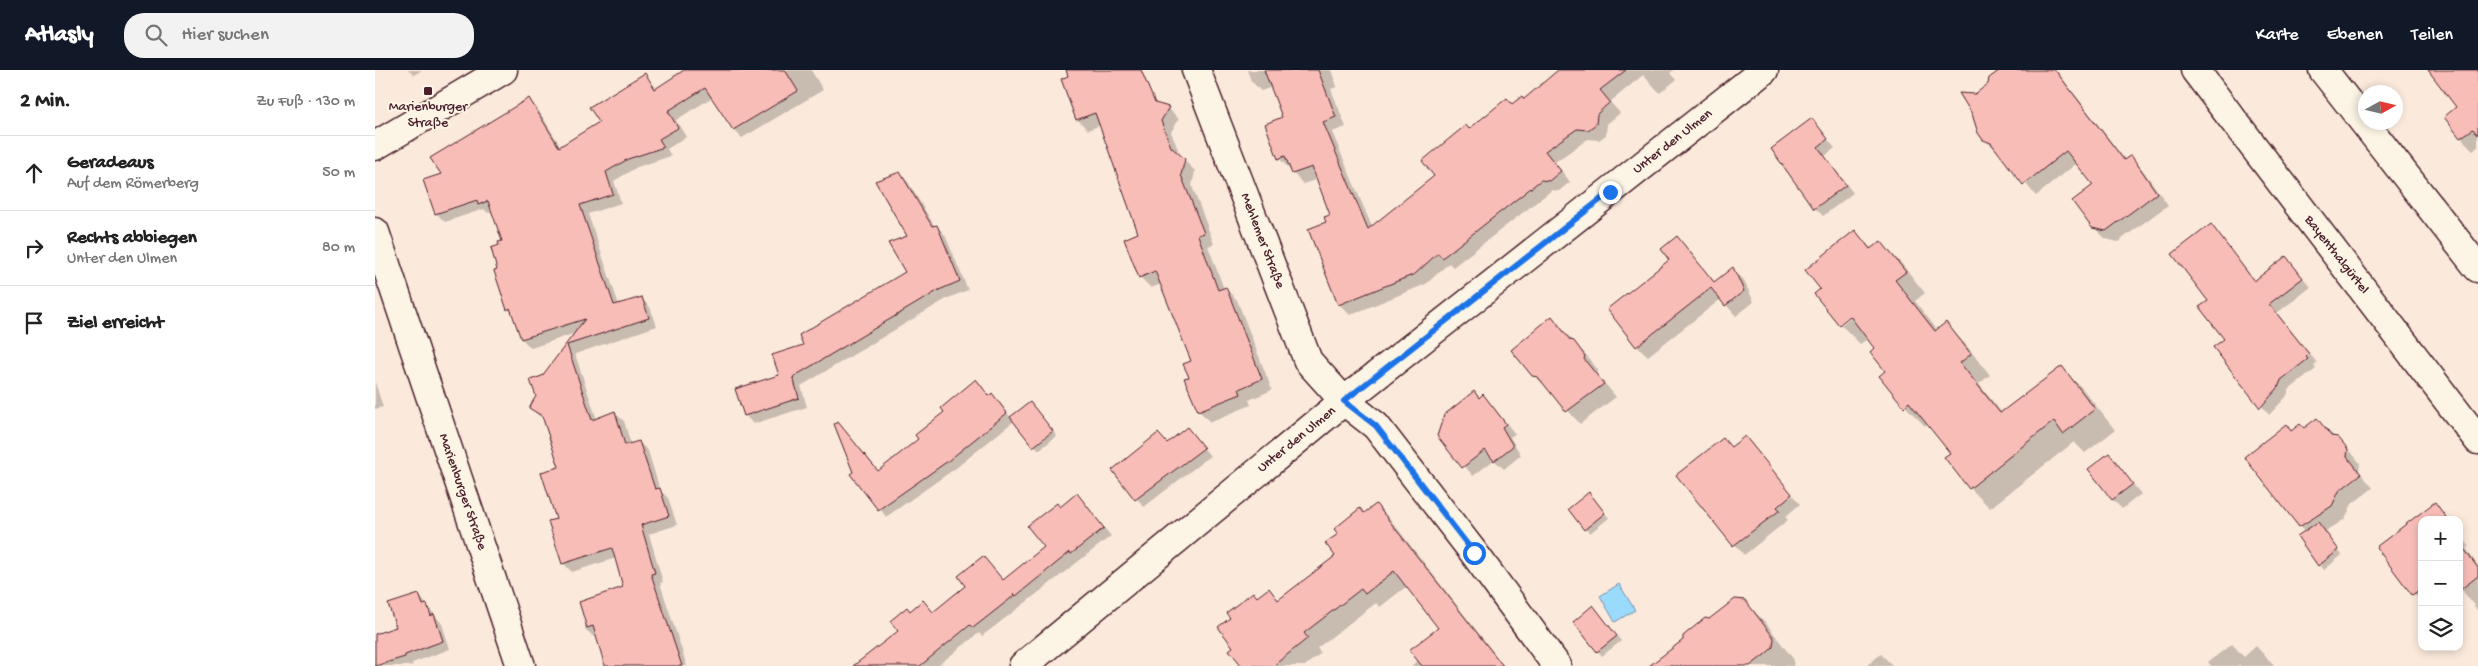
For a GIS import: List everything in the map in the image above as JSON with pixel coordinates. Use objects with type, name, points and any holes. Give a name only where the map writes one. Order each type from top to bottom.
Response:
[{"type":"street","points":[[375,146],[503,70]]},
{"type":"street","name":"Mehlemer Straße","points":[[1197,70],[1308,361],[1344,401],[1376,426],[1474,553],[1557,666]]},
{"type":"street","name":"Unter den Ulmen","points":[[1023,666],[1344,401],[1764,70]]},
{"type":"street","name":"Bayenthalgürtel","points":[[2195,70],[2478,440]]},
{"type":"street","points":[[2323,70],[2478,268]]},
{"type":"street","name":"Marienburger Straße","points":[[375,232],[521,666]]},
{"type":"water","points":[[1619,584],[1635,610],[1615,622],[1600,596]]},
{"type":"building","points":[[684,70],[785,70],[798,91],[733,130],[705,88],[668,111],[678,128],[659,139],[664,147],[628,159],[606,172],[613,194],[580,205],[614,305],[642,297],[649,318],[567,345],[592,420],[615,411],[625,445],[639,441],[655,489],[660,488],[669,516],[641,525],[655,573],[651,574],[682,666],[605,666],[593,626],[587,628],[579,602],[623,587],[612,548],[562,564],[548,521],[556,519],[541,472],[559,467],[542,416],[529,408],[536,396],[530,380],[542,376],[585,319],[521,339],[510,308],[507,310],[494,271],[497,270],[491,248],[499,245],[498,242],[502,241],[488,201],[478,205],[477,200],[435,214],[423,180],[441,174],[430,158],[529,98],[559,147],[599,122],[589,107],[645,73],[655,89]]},
{"type":"building","points":[[1066,70],[1141,70],[1155,103],[1169,107],[1161,121],[1171,147],[1185,159],[1181,175],[1204,233],[1198,235],[1218,290],[1226,287],[1262,379],[1239,389],[1241,394],[1198,411],[1184,378],[1189,377],[1183,364],[1191,361],[1155,271],[1139,278],[1124,239],[1138,233],[1095,113],[1076,120],[1061,79],[1068,76]]},
{"type":"building","points":[[1264,70],[1318,70],[1336,117],[1323,122],[1368,229],[1434,176],[1422,161],[1466,125],[1469,129],[1507,98],[1512,104],[1522,96],[1524,99],[1558,70],[1626,70],[1600,90],[1610,102],[1597,114],[1596,124],[1588,130],[1577,129],[1545,151],[1561,171],[1549,181],[1541,180],[1442,258],[1438,253],[1415,274],[1338,305],[1308,229],[1326,222],[1324,217],[1330,215],[1312,167],[1292,174],[1285,156],[1278,159],[1265,124],[1282,117]]},
{"type":"building","points":[[2000,70],[2055,70],[2124,160],[2131,155],[2157,193],[2106,231],[2092,228],[2072,201],[2093,185],[2066,151],[2023,185],[1991,143],[1983,140],[1978,133],[1972,114],[1959,93],[1975,94],[1988,84],[1989,78]]},
{"type":"building","points":[[2428,70],[2478,70],[2478,135],[2473,129],[2460,138],[2444,117],[2456,107]]},
{"type":"building","points":[[1812,118],[1828,139],[1818,147],[1846,185],[1814,209],[1771,149]]},
{"type":"building","points":[[900,172],[932,226],[937,225],[960,281],[939,290],[793,377],[799,398],[744,416],[735,389],[779,375],[772,355],[803,345],[799,335],[905,272],[888,243],[907,236],[875,181]]},
{"type":"building","points":[[2211,224],[2254,281],[2286,256],[2303,278],[2269,304],[2309,354],[2306,357],[2308,359],[2281,380],[2278,388],[2260,408],[2213,347],[2224,339],[2199,307],[2208,301],[2172,254]]},
{"type":"building","points":[[1855,230],[1870,249],[1881,241],[1906,272],[1895,280],[1935,331],[1946,322],[1971,354],[1960,363],[2000,413],[2062,366],[2095,409],[2063,434],[2054,421],[1969,489],[1944,457],[1950,453],[1909,402],[1904,407],[1879,376],[1885,371],[1870,352],[1874,348],[1850,316],[1839,325],[1814,294],[1820,289],[1805,270]]},
{"type":"building","points":[[1677,236],[1714,282],[1733,267],[1744,291],[1725,306],[1711,288],[1636,347],[1607,309],[1669,260],[1661,249]]},
{"type":"building","points":[[1552,316],[1570,340],[1574,341],[1585,356],[1584,359],[1604,384],[1566,412],[1538,377],[1532,376],[1511,350]]},
{"type":"building","points":[[976,379],[989,396],[992,393],[1007,413],[948,461],[878,510],[850,474],[853,472],[834,424],[838,422],[878,471],[918,439],[915,435],[944,412],[941,408]]},
{"type":"building","points":[[1474,391],[1479,398],[1483,394],[1506,424],[1502,427],[1513,446],[1494,461],[1485,450],[1462,468],[1437,436],[1444,415]]},
{"type":"building","points":[[1030,402],[1053,431],[1033,447],[1010,417]]},
{"type":"building","points":[[2317,418],[2331,436],[2338,437],[2348,449],[2347,456],[2361,474],[2339,491],[2332,506],[2299,527],[2244,457],[2286,424],[2291,431],[2300,424],[2304,428]]},
{"type":"building","points":[[1187,427],[1204,448],[1135,500],[1112,470],[1158,433],[1167,443]]},
{"type":"building","points":[[1745,436],[1792,494],[1777,507],[1780,510],[1733,546],[1676,475],[1723,438],[1731,447]]},
{"type":"building","points":[[2109,453],[2133,484],[2112,500],[2088,469]]},
{"type":"building","points":[[1589,492],[1605,513],[1584,530],[1568,509]]},
{"type":"building","points":[[1077,493],[1104,528],[973,628],[970,625],[920,666],[853,666],[898,631],[890,621],[907,607],[910,611],[923,600],[933,612],[965,586],[958,576],[983,556],[1003,580],[1044,547],[1027,526],[1057,503],[1060,507]]},
{"type":"building","points":[[2435,502],[2445,516],[2418,516],[2418,591],[2412,595],[2376,547]]},
{"type":"building","points":[[1376,504],[1503,666],[1422,666],[1409,650],[1438,628],[1394,571],[1365,594],[1361,589],[1304,633],[1308,638],[1273,666],[1242,666],[1229,650],[1233,647],[1218,627],[1230,618],[1226,613],[1253,592],[1257,597],[1269,588],[1278,600],[1335,556],[1325,543],[1338,534],[1334,529],[1360,508],[1364,513]]},
{"type":"building","points":[[2318,522],[2339,550],[2318,566],[2297,536]]},
{"type":"building","points":[[2463,547],[2478,568],[2478,576],[2463,588]]},
{"type":"building","points":[[419,594],[423,605],[427,604],[431,616],[434,614],[443,641],[405,655],[405,657],[375,666],[375,634],[396,627],[388,604]]},
{"type":"building","points":[[1735,599],[1745,600],[1774,638],[1773,647],[1767,653],[1750,666],[1649,666],[1683,640],[1683,636],[1705,618],[1709,619]]},
{"type":"building","points":[[1593,605],[1617,636],[1597,652],[1573,622]]},
{"type":"place","name":"Marienburger Straße","points":[[428,91]]},
{"type":"route","points":[[1474,553],[1376,426],[1364,414],[1344,401],[1610,192]]}]
